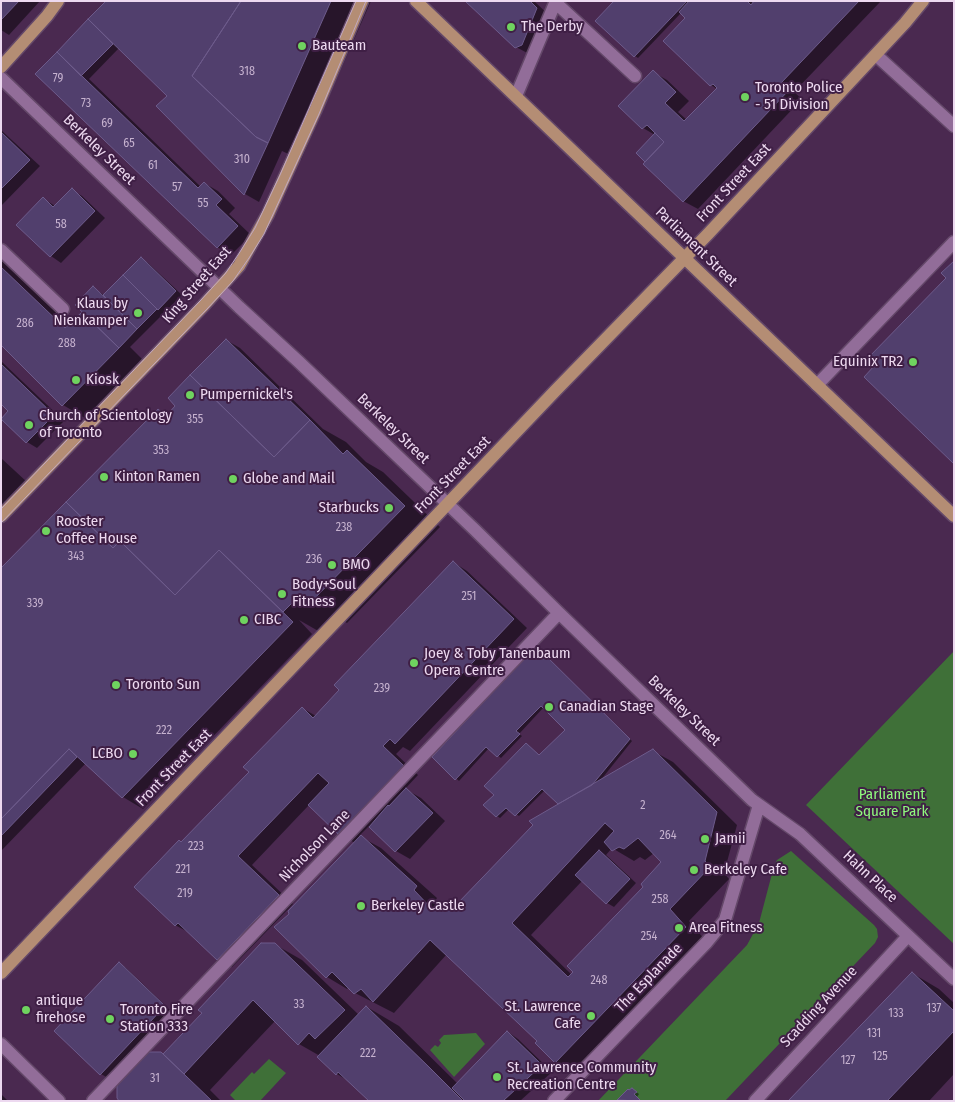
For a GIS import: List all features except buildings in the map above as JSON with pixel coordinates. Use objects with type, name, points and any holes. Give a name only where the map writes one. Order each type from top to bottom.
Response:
[{"type":"main road","points":[[1,67],[58,1]]},
{"type":"main road","name":"King Street East","points":[[1,516],[220,288],[238,266],[268,214],[362,1]]},
{"type":"main road","name":"Parliament Street","points":[[416,1],[954,516]]},
{"type":"main road","points":[[905,23],[923,1]]},
{"type":"main road","name":"Front Street East","points":[[1,973],[685,258],[905,23]]},
{"type":"street","name":"Front Street East","points":[[905,23],[930,1]]},
{"type":"street","points":[[516,96],[556,2],[635,76]]},
{"type":"street","points":[[876,55],[954,126]]},
{"type":"street","name":"Berkeley Street","points":[[1,78],[448,504],[759,806]]},
{"type":"street","points":[[817,385],[954,242]]},
{"type":"street","points":[[1,250],[63,309]]},
{"type":"street","name":"Nicholson Lane","points":[[93,1101],[559,613]]},
{"type":"street","name":"Hahn Place","points":[[759,806],[800,834],[954,979]]},
{"type":"street","name":"The Esplanade","points":[[554,1101],[726,920],[759,806]]},
{"type":"street","name":"Scadding Avenue","points":[[754,1101],[908,936]]},
{"type":"street","points":[[1,1044],[59,1101]]},
{"type":"green space","name":"Parliament Square Park","points":[[954,651],[954,944],[806,805]]},
{"type":"green space","points":[[791,851],[874,925],[877,929],[878,937],[875,943],[725,1101],[598,1101],[747,945],[759,923],[774,866],[777,860]]},
{"type":"green space","points":[[476,1033],[485,1044],[454,1077],[430,1050],[435,1045],[438,1047],[441,1043],[439,1040],[444,1035]]},
{"type":"green space","points":[[269,1059],[286,1073],[260,1101],[236,1101],[230,1095],[252,1072],[254,1074]]},
{"type":"tram line","points":[[1,509],[225,274],[255,228],[356,1]]},
{"type":"tram line","points":[[1,523],[233,281],[264,234],[319,114],[366,1]]},
{"type":"place","name":"The Derby","points":[[511,27]]},
{"type":"place","name":"Bauteam","points":[[302,46]]},
{"type":"place","name":"Toronto Police - 51 Division","points":[[745,97]]},
{"type":"place","name":"Klaus by Nienkamper","points":[[138,313]]},
{"type":"place","name":"Equinix TR2","points":[[913,362]]},
{"type":"place","name":"Kiosk","points":[[76,380]]},
{"type":"place","name":"Pumpernickel's","points":[[190,395]]},
{"type":"place","name":"Church of Scientology of Toronto","points":[[29,425]]},
{"type":"place","name":"Kinton Ramen","points":[[104,477]]},
{"type":"place","name":"Globe and Mail","points":[[233,479]]},
{"type":"place","name":"Starbucks","points":[[389,508]]},
{"type":"place","name":"Rooster Coffee House","points":[[46,531]]},
{"type":"place","name":"BMO","points":[[332,565]]},
{"type":"place","name":"Body+Soul Fitness","points":[[282,594]]},
{"type":"place","name":"CIBC","points":[[244,620]]},
{"type":"place","name":"Joey & Toby Tanenbaum Opera Centre","points":[[414,663]]},
{"type":"place","name":"Toronto Sun","points":[[116,685]]},
{"type":"place","name":"Canadian Stage","points":[[549,707]]},
{"type":"place","name":"LCBO","points":[[133,754]]},
{"type":"place","name":"Jamii","points":[[705,839]]},
{"type":"place","name":"Berkeley Cafe","points":[[694,870]]},
{"type":"place","name":"Berkeley Castle","points":[[361,906]]},
{"type":"place","name":"Area Fitness","points":[[679,928]]},
{"type":"place","name":"antique firehose","points":[[26,1010]]},
{"type":"place","name":"St. Lawrence Cafe","points":[[591,1016]]},
{"type":"place","name":"Toronto Fire Station 333","points":[[110,1019]]},
{"type":"place","name":"St. Lawrence Community Recreation Centre","points":[[497,1077]]}]
